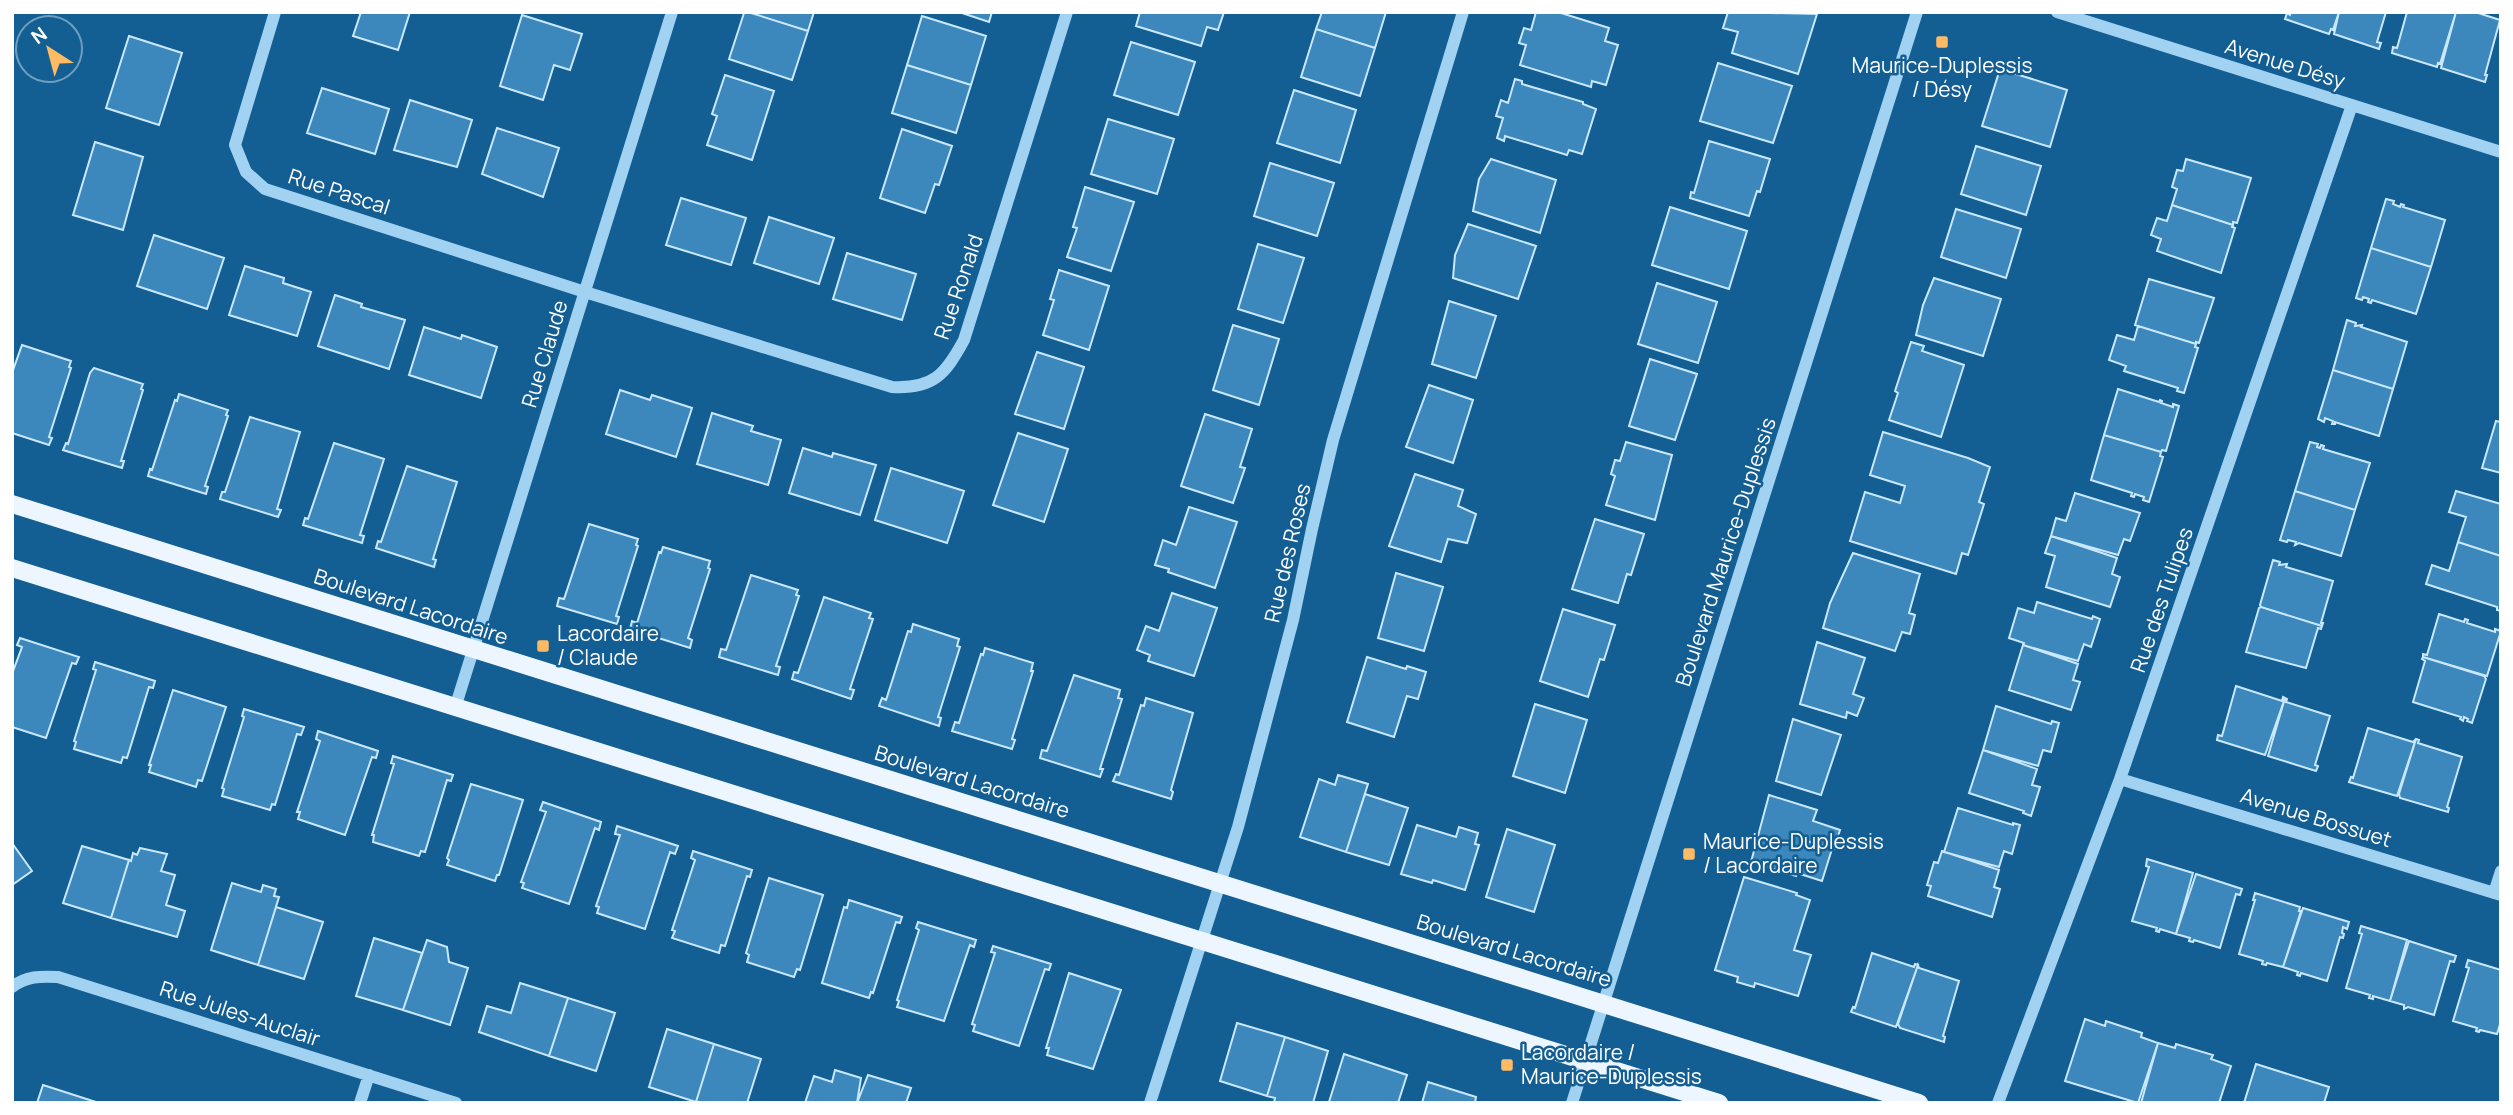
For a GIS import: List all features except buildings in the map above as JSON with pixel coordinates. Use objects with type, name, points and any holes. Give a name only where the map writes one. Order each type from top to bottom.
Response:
[{"type":"main road","name":"Boulevard Lacordaire","points":[[12,504],[1919,1103]]},
{"type":"main road","points":[[12,568],[1719,1103]]},
{"type":"street","name":"Rue Pascal","points":[[275,12],[235,145],[246,172],[265,189],[585,292]]},
{"type":"street","name":"Rue Claude","points":[[454,708],[672,12]]},
{"type":"street","name":"Rue Ronald","points":[[585,292],[892,387],[914,388],[934,380],[953,360],[964,340],[1067,12]]},
{"type":"street","name":"Rue des Roses","points":[[1150,1103],[1238,827],[1293,620],[1334,440],[1463,12]]},
{"type":"street","name":"Boulevard Maurice-Duplessis","points":[[1572,1103],[1917,12]]},
{"type":"street","name":"Avenue Désy","points":[[2057,12],[2501,152]]},
{"type":"street","name":"Rue des Tulipes","points":[[1998,1103],[2120,779],[2352,105]]},
{"type":"street","name":"Avenue Bossuet","points":[[2120,779],[2498,894]]},
{"type":"street","points":[[2498,894],[2501,871]]},
{"type":"street","name":"Rue Jules-Auclair","points":[[12,987],[19,981],[38,976],[58,977],[456,1103]]},
{"type":"street","points":[[360,1103],[369,1075]]},
{"type":"place","name":"Maurice-Duplessis / Désy","points":[[1942,42]]},
{"type":"place","name":"Lacordaire / Claude","points":[[543,646]]},
{"type":"place","name":"Maurice-Duplessis / Lacordaire","points":[[1689,854]]},
{"type":"place","name":"Lacordaire / Maurice-Duplessis","points":[[1507,1065]]}]
